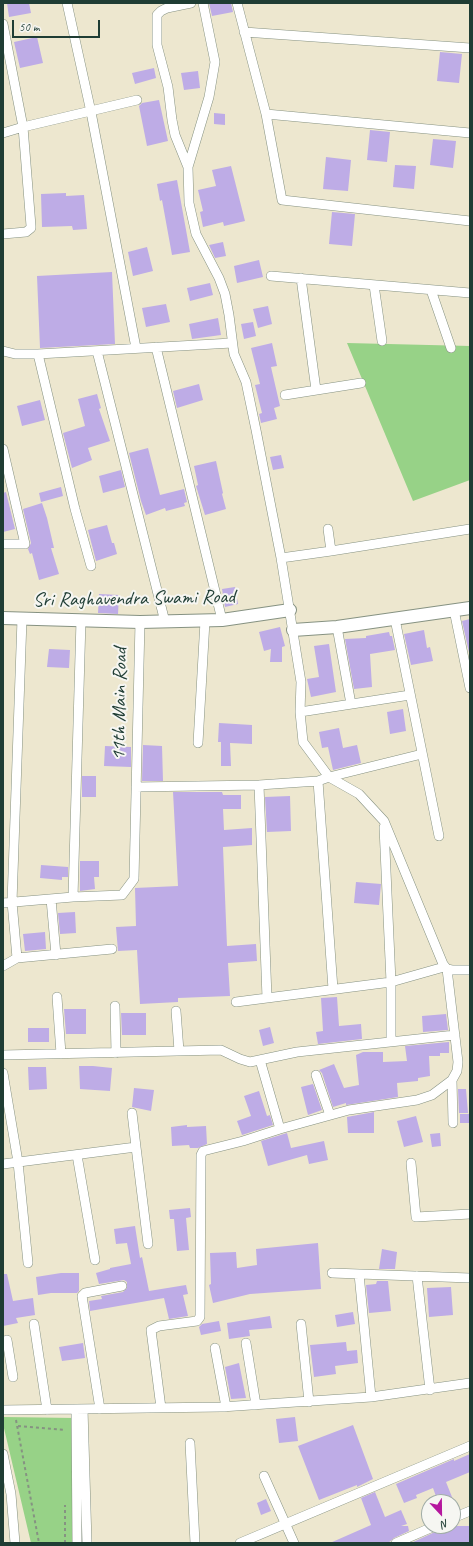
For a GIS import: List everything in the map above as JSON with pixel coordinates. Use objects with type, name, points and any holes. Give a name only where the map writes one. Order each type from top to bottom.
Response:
[{"type":"street","points":[[67,3],[91,112],[136,348]]},
{"type":"street","points":[[158,3],[157,45],[168,87],[175,135],[188,167]]},
{"type":"street","points":[[158,15],[161,11],[167,8],[191,3]]},
{"type":"street","points":[[203,3],[215,62],[209,97],[188,167],[189,203],[196,234],[219,278],[223,289],[229,315],[234,354],[246,382],[290,610],[301,682],[300,712],[303,742],[329,777],[359,794],[384,821],[445,968],[458,1062],[452,1080],[453,1123]]},
{"type":"street","points":[[237,3],[266,114],[282,200],[470,221]]},
{"type":"street","points":[[3,24],[23,127],[31,228],[26,232],[3,234]]},
{"type":"street","points":[[244,32],[470,48]]},
{"type":"street","points":[[3,133],[137,100]]},
{"type":"street","points":[[266,114],[470,133]]},
{"type":"street","points":[[271,276],[470,293]]},
{"type":"street","points":[[301,278],[316,390]]},
{"type":"street","points":[[374,285],[382,341]]},
{"type":"street","points":[[431,290],[451,348]]},
{"type":"street","points":[[3,351],[15,354],[38,354],[232,343]]},
{"type":"street","points":[[156,347],[222,620]]},
{"type":"street","points":[[97,351],[165,622]]},
{"type":"street","points":[[38,354],[75,509],[91,566]]},
{"type":"street","points":[[285,395],[361,383]]},
{"type":"street","points":[[3,449],[25,544],[3,544]]},
{"type":"street","points":[[328,529],[331,551]]},
{"type":"street","points":[[281,558],[470,529]]},
{"type":"street","points":[[293,630],[337,627],[470,608]]},
{"type":"street","name":"Sri Raghavendra Swami Road","points":[[3,618],[165,622],[222,620],[290,610]]},
{"type":"street","points":[[454,610],[470,688]]},
{"type":"street","points":[[17,958],[8,903],[22,619]]},
{"type":"street","points":[[395,619],[439,836]]},
{"type":"street","points":[[8,903],[73,897],[81,620]]},
{"type":"street","points":[[198,743],[205,620]]},
{"type":"street","name":"11th Main Road","points":[[73,897],[122,895],[134,879],[140,622]]},
{"type":"street","points":[[337,627],[351,704]]},
{"type":"street","points":[[300,712],[410,695]]},
{"type":"street","points":[[136,787],[259,785],[318,781],[422,754]]},
{"type":"street","points":[[318,781],[333,989]]},
{"type":"street","points":[[259,785],[267,998]]},
{"type":"street","points":[[384,821],[391,982],[391,1042]]},
{"type":"street","points":[[51,899],[56,955]]},
{"type":"street","points":[[3,966],[17,958],[112,949]]},
{"type":"street","points":[[236,1002],[391,982],[445,968],[452,970],[470,970]]},
{"type":"street","points":[[57,997],[61,1054]]},
{"type":"street","points":[[115,1006],[116,1053]]},
{"type":"street","points":[[176,1011],[179,1051]]},
{"type":"street","points":[[3,1055],[221,1050],[246,1062],[297,1052],[455,1035]]},
{"type":"street","points":[[260,1060],[280,1129]]},
{"type":"street","points":[[3,1073],[18,1162],[28,1263]]},
{"type":"street","points":[[316,1075],[330,1115]]},
{"type":"street","points":[[161,1408],[151,1330],[159,1326],[197,1321],[200,1317],[200,1155],[202,1151],[243,1141],[349,1110],[417,1100],[432,1095],[452,1080]]},
{"type":"street","points":[[132,1112],[148,1244]]},
{"type":"street","points":[[3,1164],[136,1147]]},
{"type":"street","points":[[77,1154],[95,1260]]},
{"type":"street","points":[[411,1163],[416,1216],[470,1214]]},
{"type":"street","points":[[332,1273],[470,1278]]},
{"type":"street","points":[[359,1274],[371,1397]]},
{"type":"street","points":[[417,1276],[430,1390]]},
{"type":"street","points":[[100,1409],[82,1296],[85,1293],[122,1286]]},
{"type":"street","points":[[34,1324],[47,1410]]},
{"type":"street","points":[[301,1324],[309,1402]]},
{"type":"street","points":[[7,1340],[6,1360],[13,1377]]},
{"type":"street","points":[[246,1343],[256,1405]]},
{"type":"street","points":[[215,1348],[226,1406]]},
{"type":"street","points":[[3,1410],[161,1408],[309,1402],[371,1397],[430,1390],[470,1383]]},
{"type":"street","points":[[77,1543],[80,1409]]},
{"type":"street","points":[[80,1409],[87,1543]]},
{"type":"street","points":[[190,1443],[195,1543]]},
{"type":"street","points":[[240,1543],[470,1446]]},
{"type":"street","points":[[3,1454],[11,1494],[15,1543]]},
{"type":"street","points":[[264,1476],[294,1543]]},
{"type":"street","points":[[396,1543],[421,1532]]},
{"type":"path","points":[[15,1410],[39,1543]]},
{"type":"path","points":[[18,1426],[65,1430]]},
{"type":"green space","points":[[347,343],[470,346],[470,480],[413,501]]},
{"type":"green space","points":[[3,1417],[75,1418],[72,1543],[31,1543],[3,1424]]},
{"type":"building","points":[[7,3],[29,3],[31,13],[9,17]]},
{"type":"building","points":[[209,3],[231,3],[233,12],[212,16]]},
{"type":"building","points":[[37,37],[43,63],[20,68],[14,42]]},
{"type":"building","points":[[440,52],[462,54],[459,83],[437,81]]},
{"type":"building","points":[[154,68],[156,78],[135,84],[132,73]]},
{"type":"building","points":[[198,71],[200,88],[184,90],[181,73]]},
{"type":"building","points":[[159,100],[168,141],[147,146],[139,106],[142,103]]},
{"type":"building","points":[[214,113],[225,114],[225,125],[214,124]]},
{"type":"building","points":[[370,130],[390,132],[387,162],[367,160]]},
{"type":"building","points":[[433,139],[456,141],[453,168],[430,165]]},
{"type":"building","points":[[326,157],[351,160],[348,191],[323,189]]},
{"type":"building","points":[[395,165],[416,166],[414,189],[393,187]]},
{"type":"building","points":[[231,166],[245,221],[224,226],[223,222],[203,227],[200,212],[203,211],[198,190],[216,186],[212,170]]},
{"type":"building","points":[[177,180],[190,252],[172,255],[162,200],[160,201],[157,184]]},
{"type":"building","points":[[66,193],[66,196],[84,195],[87,229],[73,230],[72,226],[42,227],[41,194]]},
{"type":"building","points":[[332,212],[355,214],[352,246],[329,244]]},
{"type":"building","points":[[223,242],[226,256],[215,258],[209,245]]},
{"type":"building","points":[[147,247],[153,271],[133,276],[128,252]]},
{"type":"building","points":[[259,260],[263,277],[237,283],[234,266]]},
{"type":"building","points":[[112,272],[115,344],[40,348],[37,276]]},
{"type":"building","points":[[210,283],[213,295],[190,301],[187,288]]},
{"type":"building","points":[[166,304],[170,322],[146,327],[142,308]]},
{"type":"building","points":[[268,306],[272,324],[258,328],[253,309]]},
{"type":"building","points":[[218,318],[221,335],[192,339],[189,324]]},
{"type":"building","points":[[253,322],[256,336],[244,339],[241,324]]},
{"type":"building","points":[[272,343],[277,366],[271,367],[280,406],[274,408],[277,419],[261,423],[259,414],[262,413],[255,385],[260,384],[251,348]]},
{"type":"building","points":[[199,384],[203,400],[177,408],[173,391]]},
{"type":"building","points":[[97,394],[101,408],[99,409],[110,441],[88,448],[92,460],[72,468],[63,433],[85,426],[78,399]]},
{"type":"building","points":[[40,400],[45,420],[22,426],[17,406]]},
{"type":"building","points":[[148,448],[160,495],[184,489],[187,502],[184,503],[185,506],[166,511],[165,508],[146,515],[129,453]]},
{"type":"building","points":[[281,455],[284,468],[273,470],[270,457]]},
{"type":"building","points":[[216,461],[226,509],[205,515],[196,486],[198,485],[194,466]]},
{"type":"building","points":[[121,470],[125,487],[103,493],[99,476]]},
{"type":"building","points":[[61,487],[63,496],[41,502],[39,493]]},
{"type":"building","points":[[6,492],[15,529],[3,532],[3,493]]},
{"type":"building","points":[[42,503],[54,548],[51,548],[59,574],[39,580],[32,553],[30,554],[28,549],[31,543],[23,509]]},
{"type":"building","points":[[107,525],[117,554],[96,561],[88,530]]},
{"type":"building","points":[[235,587],[238,604],[225,607],[222,589]]},
{"type":"building","points":[[99,594],[119,595],[118,614],[98,613]]},
{"type":"building","points":[[470,619],[470,657],[462,621]]},
{"type":"building","points":[[280,627],[285,646],[282,647],[282,662],[270,662],[271,649],[264,651],[259,632]]},
{"type":"building","points":[[424,630],[427,648],[430,647],[433,661],[411,665],[404,634]]},
{"type":"building","points":[[389,632],[390,636],[392,636],[395,650],[370,654],[372,687],[354,689],[345,639],[366,638],[366,636]]},
{"type":"building","points":[[329,644],[336,692],[311,697],[307,679],[319,677],[314,646]]},
{"type":"building","points":[[49,649],[70,650],[69,668],[47,667]]},
{"type":"building","points":[[403,709],[406,731],[390,734],[387,712]]},
{"type":"building","points":[[219,723],[252,725],[252,744],[230,743],[231,766],[221,766],[221,742],[218,742]]},
{"type":"building","points":[[339,728],[343,748],[357,745],[361,763],[333,770],[328,747],[322,748],[319,732]]},
{"type":"building","points":[[143,745],[162,746],[163,781],[142,781]]},
{"type":"building","points":[[105,746],[131,747],[131,767],[104,766]]},
{"type":"building","points":[[82,776],[96,776],[96,797],[82,797]]},
{"type":"building","points":[[173,792],[222,792],[223,795],[241,795],[241,809],[223,809],[224,830],[252,828],[252,845],[223,847],[227,946],[256,944],[257,961],[228,963],[230,996],[178,998],[178,1002],[140,1004],[137,950],[118,951],[116,927],[136,926],[135,888],[178,886]]},
{"type":"building","points":[[290,796],[291,831],[267,832],[265,797]]},
{"type":"building","points":[[80,861],[99,861],[99,877],[94,877],[95,889],[80,891]]},
{"type":"building","points":[[41,865],[68,867],[68,877],[62,877],[62,880],[40,878]]},
{"type":"building","points":[[356,882],[381,884],[379,905],[354,903]]},
{"type":"building","points":[[75,912],[76,933],[60,934],[58,913]]},
{"type":"building","points":[[45,932],[46,949],[25,951],[23,934]]},
{"type":"building","points":[[337,997],[339,1026],[361,1024],[362,1039],[318,1044],[316,1032],[323,1031],[321,998]]},
{"type":"building","points":[[64,1009],[86,1009],[86,1034],[66,1034]]},
{"type":"building","points":[[121,1013],[146,1013],[146,1035],[122,1035]]},
{"type":"building","points":[[446,1014],[448,1030],[423,1032],[422,1016]]},
{"type":"building","points":[[270,1027],[274,1043],[263,1046],[259,1030]]},
{"type":"building","points":[[28,1028],[49,1028],[49,1042],[28,1042]]},
{"type":"building","points":[[449,1042],[449,1053],[440,1053],[440,1056],[429,1056],[430,1076],[418,1078],[418,1081],[397,1083],[398,1097],[346,1105],[346,1103],[333,1107],[322,1073],[319,1070],[334,1064],[344,1088],[359,1085],[356,1055],[363,1052],[383,1052],[383,1062],[407,1061],[405,1046]]},
{"type":"building","points":[[79,1066],[112,1068],[110,1091],[80,1089]]},
{"type":"building","points":[[28,1067],[46,1067],[47,1089],[29,1090]]},
{"type":"building","points":[[313,1084],[322,1110],[308,1115],[301,1087]]},
{"type":"building","points":[[134,1088],[154,1090],[151,1111],[132,1107]]},
{"type":"building","points":[[458,1089],[466,1089],[468,1113],[459,1113]]},
{"type":"building","points":[[259,1091],[267,1116],[270,1115],[273,1125],[242,1135],[237,1121],[251,1116],[244,1096]]},
{"type":"building","points":[[374,1112],[374,1133],[348,1133],[347,1117]]},
{"type":"building","points":[[460,1114],[470,1114],[470,1123],[460,1123]]},
{"type":"building","points":[[416,1116],[423,1142],[404,1147],[397,1121]]},
{"type":"building","points":[[187,1125],[187,1127],[206,1126],[207,1144],[198,1148],[190,1148],[189,1145],[172,1146],[171,1127]]},
{"type":"building","points":[[287,1133],[291,1148],[324,1141],[328,1160],[309,1164],[307,1155],[268,1166],[261,1141]]},
{"type":"building","points":[[440,1133],[441,1146],[432,1147],[430,1134]]},
{"type":"building","points":[[190,1208],[191,1217],[186,1218],[189,1250],[177,1251],[174,1219],[170,1219],[169,1210]]},
{"type":"building","points":[[135,1226],[140,1258],[142,1257],[149,1291],[186,1285],[188,1294],[183,1295],[188,1316],[169,1319],[164,1298],[90,1311],[89,1301],[102,1299],[101,1296],[123,1292],[127,1288],[127,1282],[124,1280],[99,1284],[96,1273],[110,1268],[131,1264],[127,1243],[116,1244],[114,1229]]},
{"type":"building","points":[[318,1243],[321,1289],[250,1294],[213,1303],[209,1285],[211,1284],[210,1253],[236,1252],[237,1268],[257,1265],[256,1249]]},
{"type":"building","points":[[382,1249],[397,1252],[395,1269],[379,1269]]},
{"type":"building","points":[[61,1273],[79,1273],[79,1291],[77,1293],[51,1293],[38,1295],[36,1277]]},
{"type":"building","points":[[3,1274],[7,1274],[13,1301],[33,1298],[35,1315],[16,1318],[18,1323],[3,1326]]},
{"type":"building","points":[[377,1281],[388,1281],[391,1311],[369,1313],[366,1285],[376,1284]]},
{"type":"building","points":[[451,1287],[453,1315],[429,1317],[427,1288]]},
{"type":"building","points":[[353,1312],[355,1324],[337,1327],[335,1315]]},
{"type":"building","points":[[270,1316],[272,1328],[249,1330],[250,1336],[229,1339],[227,1323]]},
{"type":"building","points":[[219,1321],[221,1331],[201,1335],[199,1327],[202,1324]]},
{"type":"building","points":[[346,1342],[347,1351],[357,1350],[358,1363],[335,1366],[336,1374],[314,1377],[310,1345]]},
{"type":"building","points":[[83,1343],[85,1358],[62,1361],[59,1347]]},
{"type":"building","points":[[239,1363],[246,1398],[231,1399],[225,1367]]},
{"type":"building","points":[[295,1417],[298,1441],[279,1443],[276,1419]]},
{"type":"building","points":[[353,1425],[373,1479],[357,1487],[357,1485],[319,1500],[298,1446]]},
{"type":"building","points":[[470,1454],[470,1472],[446,1482],[451,1494],[435,1494],[433,1488],[416,1495],[417,1498],[404,1503],[396,1484],[454,1459],[454,1461]]},
{"type":"building","points":[[375,1492],[385,1517],[401,1510],[407,1524],[401,1526],[408,1526],[409,1531],[394,1538],[388,1543],[330,1543],[371,1525],[361,1498]]},
{"type":"building","points":[[266,1499],[271,1511],[261,1515],[257,1503]]},
{"type":"building","points":[[461,1526],[470,1526],[470,1543],[411,1543],[431,1534],[461,1534]]}]
